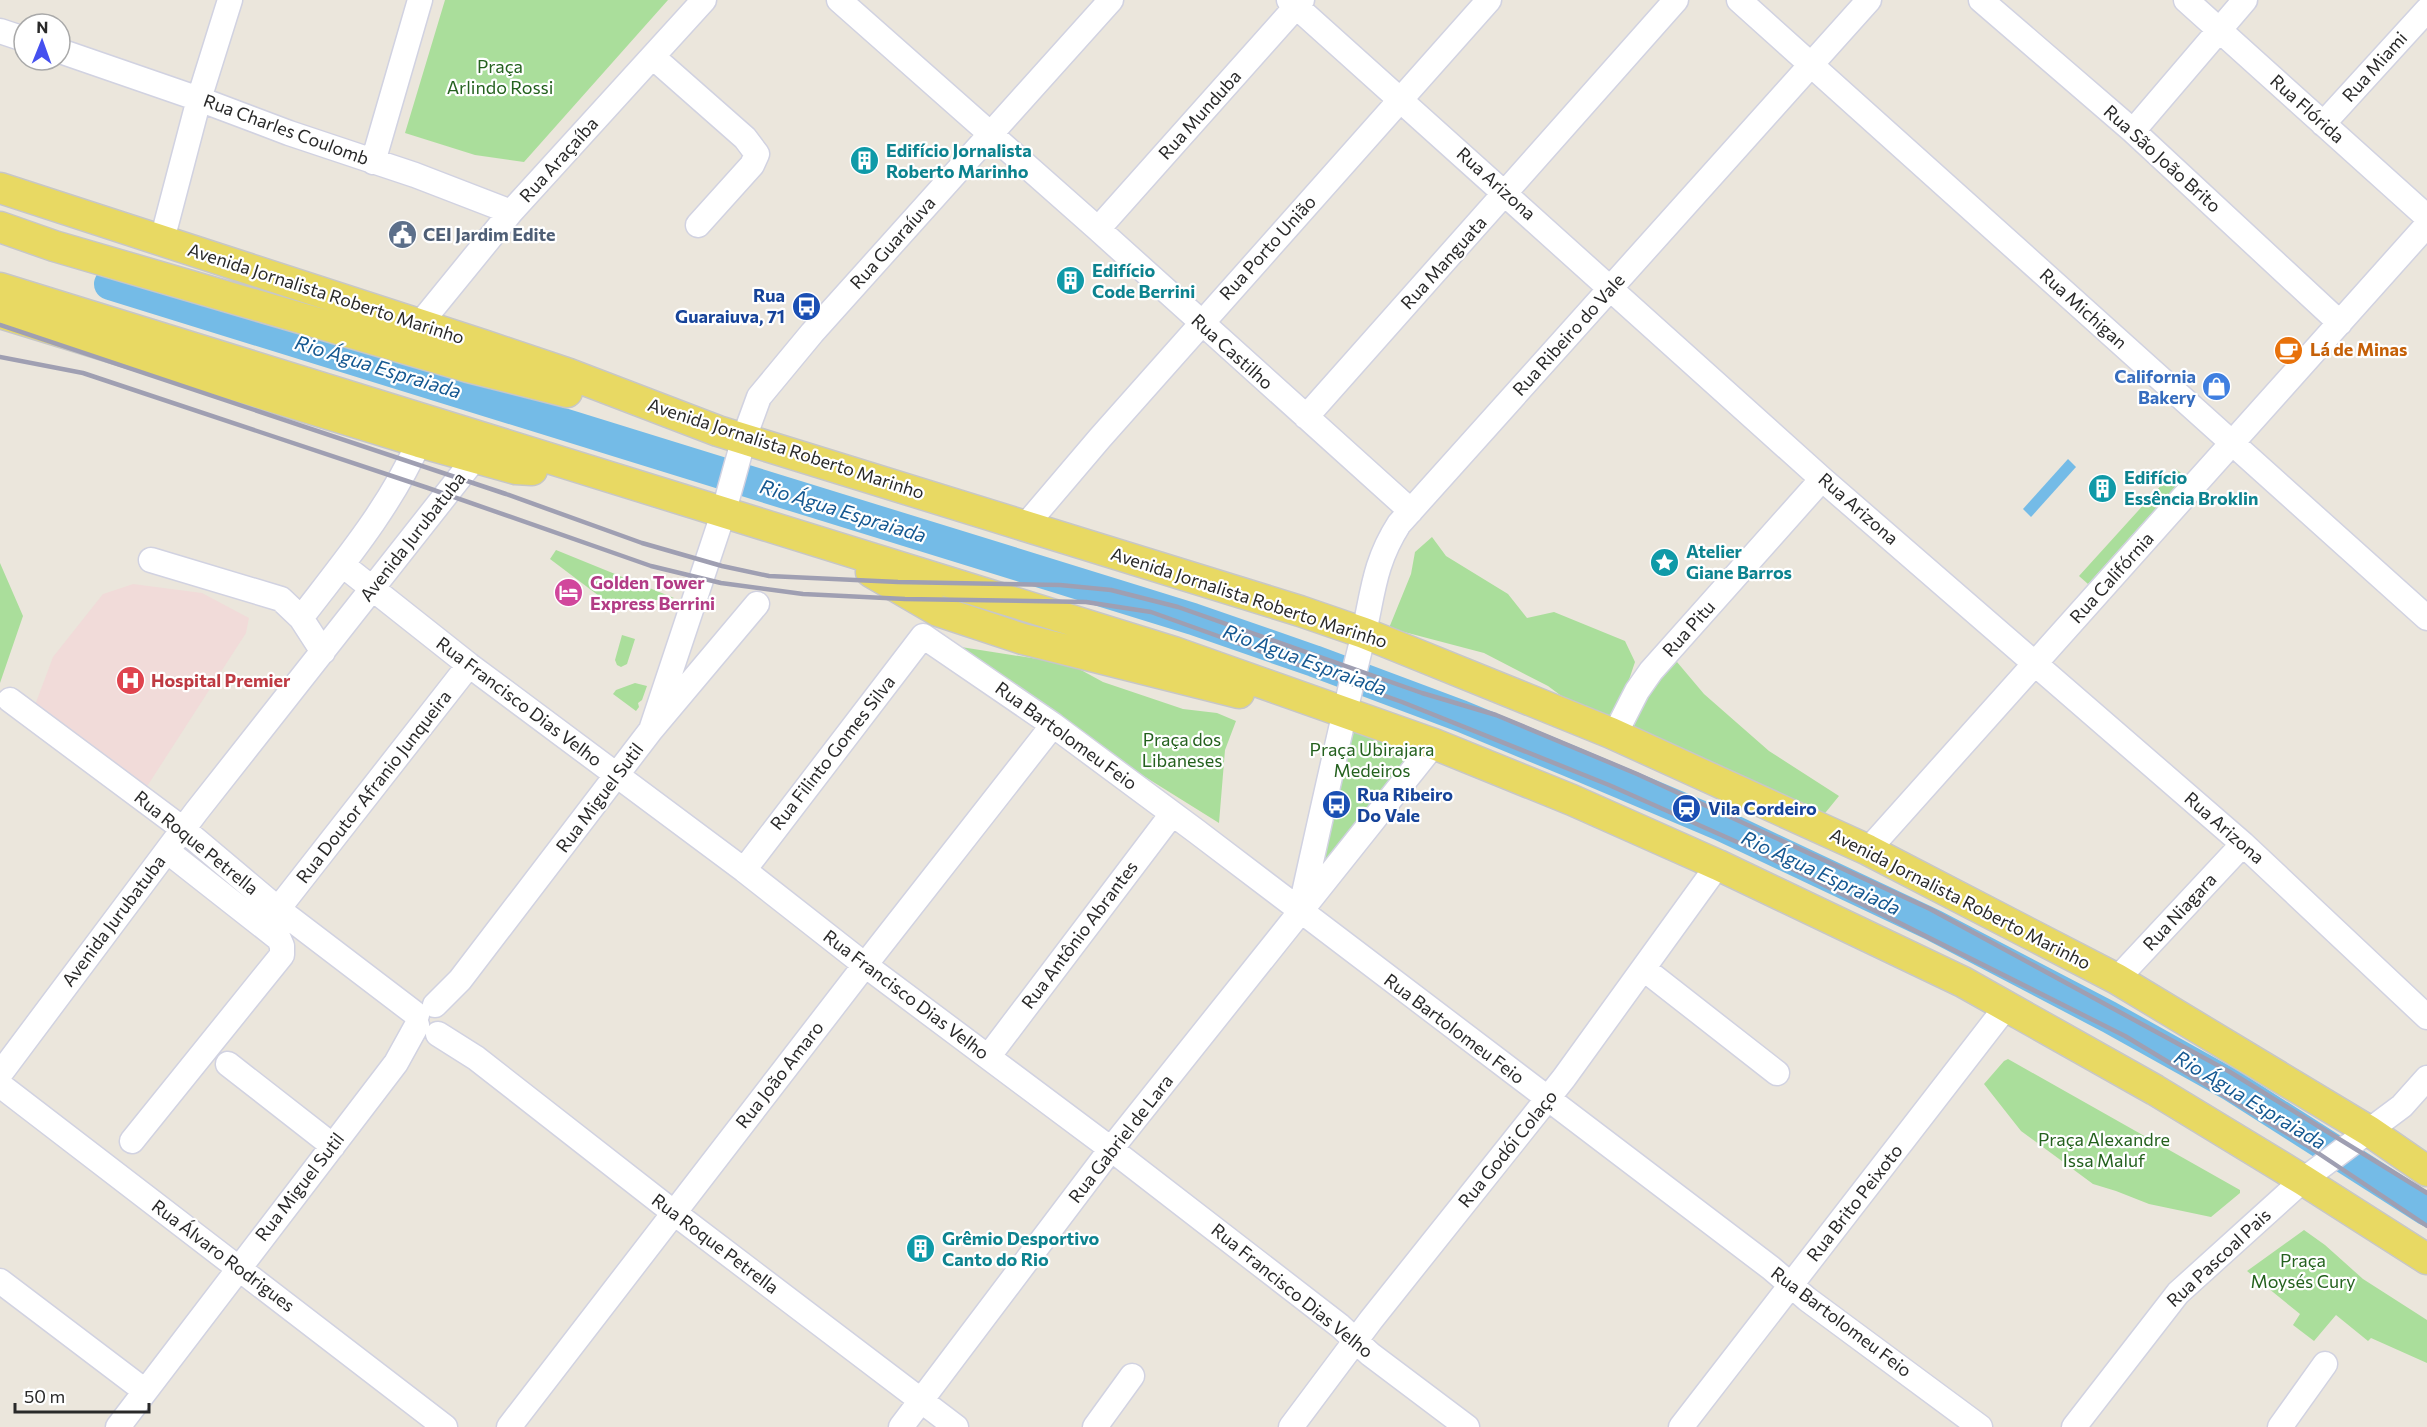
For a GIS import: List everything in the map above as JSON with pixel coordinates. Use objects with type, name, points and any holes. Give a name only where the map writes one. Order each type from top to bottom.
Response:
[{"type":"main road","name":"Avenida Jornalista Roberto Marinho","points":[[0,188],[568,374],[685,420],[741,448],[1026,525],[1288,607],[1361,643],[1615,734],[1868,850],[2116,979],[2363,1135],[2427,1171]]},
{"type":"main road","points":[[0,227],[54,246],[491,374],[685,420]]},
{"type":"main road","points":[[0,288],[480,448]]},
{"type":"main road","points":[[0,313],[419,442],[480,448],[573,465],[726,504],[824,545],[1174,652],[1347,702],[1434,744],[1572,800],[1718,865],[1963,982],[2311,1174],[2427,1259]]},
{"type":"street","points":[[162,240],[199,99],[230,0]]},
{"type":"street","points":[[373,162],[420,0]]},
{"type":"street","name":"Rua Araçaíba","points":[[419,325],[512,212],[704,0]]},
{"type":"street","name":"Rua Castilho","points":[[839,0],[1411,511]]},
{"type":"street","name":"Rua Guaraíuva","points":[[726,504],[741,448],[759,397],[1111,0]]},
{"type":"street","name":"Rua Porto União","points":[[1026,525],[1489,0]]},
{"type":"street","name":"Rua Manguata","points":[[1306,417],[1676,0]]},
{"type":"street","name":"Rua Michigan","points":[[1739,0],[2427,618]]},
{"type":"street","name":"Rua Ribeiro do Vale","points":[[1347,702],[1376,570],[1388,542],[1411,511],[1813,66],[1869,0]]},
{"type":"street","name":"Rua São João Brito","points":[[1981,0],[2133,131],[2340,323]]},
{"type":"street","name":"Rua Flórida","points":[[2186,0],[2427,217]]},
{"type":"street","points":[[2133,131],[2246,0]]},
{"type":"street","name":"Rua Arizona","points":[[1296,2],[1822,478],[2243,844],[2427,1017]]},
{"type":"street","name":"Rua Munduba","points":[[1098,230],[1296,2]]},
{"type":"street","name":"Rua Miami","points":[[2323,124],[2427,10]]},
{"type":"street","name":"Rua Charles Coulomb","points":[[72,55],[512,212]]},
{"type":"street","points":[[653,57],[745,138],[757,154],[752,165],[698,225]]},
{"type":"street","name":"Rua Califórnia","points":[[1868,850],[2427,225]]},
{"type":"street","name":"Avenida Jurubatuba","points":[[301,618],[344,566],[408,468],[419,442]]},
{"type":"street","name":"Avenida Jurubatuba","points":[[0,1074],[183,829],[480,448]]},
{"type":"street","name":"Rua Pitu","points":[[1615,734],[1637,691],[1651,671],[1822,478]]},
{"type":"street","name":"Rua Miguel Sutil","points":[[651,730],[726,504]]},
{"type":"street","points":[[151,560],[281,599],[301,618],[323,652]]},
{"type":"street","name":"Rua Francisco Dias Velho","points":[[344,566],[469,665],[744,870],[865,965],[1111,1149],[1467,1427]]},
{"type":"street","name":"Rua Miguel Sutil","points":[[118,1427],[396,1063],[432,1020],[651,730],[757,604]]},
{"type":"street","name":"Rua Bartolomeu Feio","points":[[923,636],[1053,725],[1172,814],[1980,1427]]},
{"type":"street","name":"Rua Filinto Gomes Silva","points":[[744,870],[923,636]]},
{"type":"street","name":"Rua Doutor Afranio Junqueira","points":[[278,909],[469,665]]},
{"type":"street","name":"Rua Roque Petrella","points":[[10,700],[183,829],[278,909],[432,1020],[476,1058],[673,1212],[956,1427]]},
{"type":"street","name":"Rua Gabriel de Lara","points":[[1300,911],[1347,702]]},
{"type":"street","name":"Rua João Amaro","points":[[509,1427],[673,1212],[1053,725]]},
{"type":"street","name":"Rua Gabriel de Lara","points":[[901,1427],[1111,1149],[1434,744]]},
{"type":"street","name":"Rua Antônio Abrantes","points":[[988,1057],[1172,814]]},
{"type":"street","name":"Rua Niagara","points":[[2116,979],[2243,844]]},
{"type":"street","points":[[132,1141],[282,956],[279,939],[167,851]]},
{"type":"street","name":"Rua Godói Colaço","points":[[1291,1427],[1357,1342],[1371,1320],[1547,1100],[1718,865]]},
{"type":"street","points":[[1644,969],[1777,1073]]},
{"type":"street","name":"Rua Brito Peixoto","points":[[1681,1427],[2006,1006]]},
{"type":"street","points":[[228,1064],[333,1146]]},
{"type":"street","name":"Rua Pascoal Pais","points":[[2074,1427],[2178,1293],[2311,1174],[2402,1106],[2427,1078]]},
{"type":"street","name":"Rua Álvaro Rodrigues","points":[[0,1085],[445,1427]]},
{"type":"street","points":[[0,1281],[145,1391]]},
{"type":"street","points":[[2280,1427],[2325,1364]]},
{"type":"street","points":[[1095,1427],[1132,1376]]},
{"type":"shaded area","name":"Hospital Premier","points":[[133,584],[202,593],[249,618],[246,633],[146,788],[35,705],[53,657],[103,594]]},
{"type":"green space","name":"Praça Arlindo Rossi","points":[[445,0],[668,0],[524,162],[475,155],[405,133]]},
{"type":"green space","points":[[2176,469],[2185,476],[2088,584],[2079,576]]},
{"type":"green space","points":[[1432,537],[1446,556],[1508,594],[1527,618],[1554,612],[1625,641],[1635,662],[1611,733],[1548,686],[1484,653],[1389,628],[1411,574],[1415,552]]},
{"type":"green space","points":[[556,550],[674,598],[637,602],[619,611],[550,559]]},
{"type":"green space","points":[[0,563],[23,616],[0,683]]},
{"type":"green space","points":[[622,635],[635,639],[627,664],[621,667],[615,660]]},
{"type":"green space","name":"Praça dos Libaneses","points":[[961,647],[1070,664],[1103,682],[1183,709],[1217,713],[1236,721],[1225,750],[1219,823],[1118,760]]},
{"type":"green space","points":[[1667,660],[1677,662],[1704,694],[1769,751],[1839,796],[1817,823],[1626,724]]},
{"type":"green space","points":[[635,683],[647,686],[636,711],[613,694],[616,690]]},
{"type":"green space","name":"Praça Ubirajara Medeiros","points":[[1345,714],[1431,744],[1303,905]]},
{"type":"green space","name":"Praça Alexandre Issa Maluf","points":[[2008,1059],[2240,1190],[2240,1193],[2211,1217],[2149,1204],[2093,1184],[2021,1131],[1984,1084]]},
{"type":"green space","name":"Praça Moysés Cury","points":[[2304,1230],[2325,1245],[2363,1279],[2427,1320],[2427,1363],[2371,1338],[2368,1341],[2336,1315],[2314,1341],[2293,1325],[2300,1314],[2247,1271]]},
{"type":"water","points":[[2068,459],[2076,467],[2031,517],[2023,509]]},
{"type":"waterway","name":"Rio Água Espraiada","points":[[110,284],[1193,619],[1461,716],[1721,825],[1933,925],[2109,1017],[2231,1085],[2427,1210]]},
{"type":"railway","points":[[0,325],[506,494],[642,543],[722,566],[769,576],[898,582],[1060,585],[1111,590],[1178,607],[1422,693],[1496,715],[1637,774],[1930,909],[2230,1072],[2427,1193]]},
{"type":"railway","points":[[0,357],[83,373],[428,488],[651,566],[721,583],[803,594],[905,599],[1086,602],[1151,612],[1402,702],[1609,785],[1746,846],[2125,1036],[2306,1145],[2427,1226]]},
{"type":"place","name":"Edifício Jornalista Roberto Marinho","points":[[865,161]]},
{"type":"place","name":"CEI Jardim Edite","points":[[402,235]]},
{"type":"place","name":"Edifício Code Berrini","points":[[1071,281]]},
{"type":"place","name":"Rua Guaraiuva, 71","points":[[806,306]]},
{"type":"place","name":"Lá de Minas","points":[[2289,350]]},
{"type":"place","name":"California Bakery","points":[[2217,387]]},
{"type":"place","name":"Edifício Essência Broklin","points":[[2103,488]]},
{"type":"place","name":"Atelier Giane Barros","points":[[1665,562]]},
{"type":"place","name":"Golden Tower Express Berrini","points":[[569,593]]},
{"type":"place","name":"Hospital Premier","points":[[130,681]]},
{"type":"place","name":"Rua Ribeiro Do Vale","points":[[1336,805]]},
{"type":"place","name":"Vila Cordeiro","points":[[1687,809]]},
{"type":"place","name":"Grêmio Desportivo Canto do Rio","points":[[921,1249]]}]
